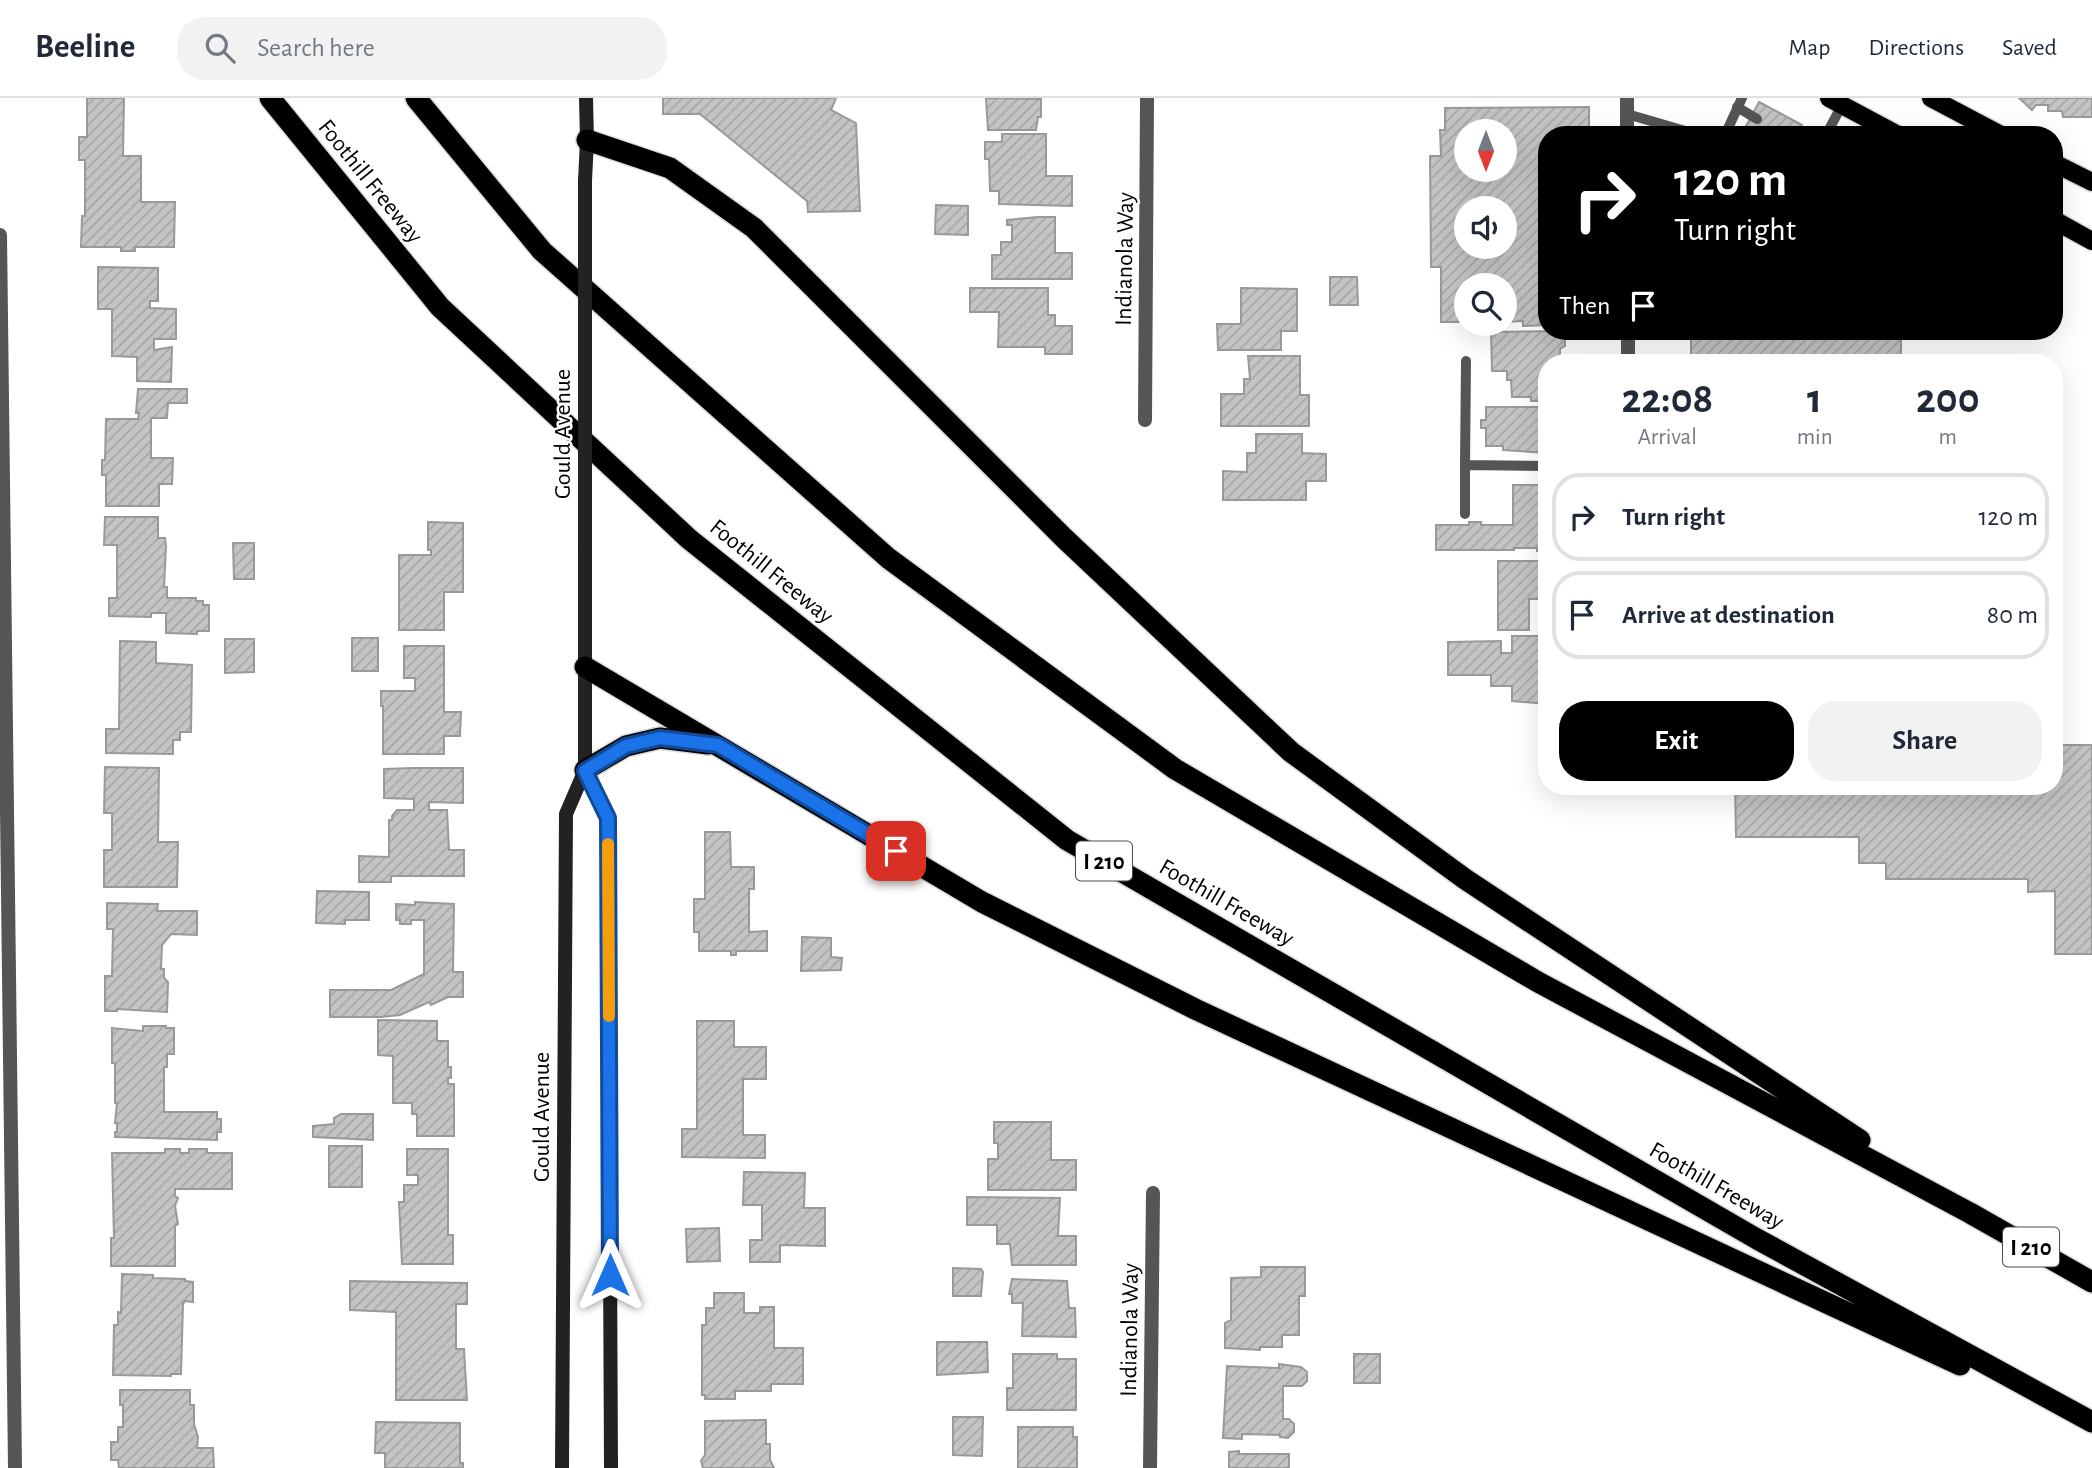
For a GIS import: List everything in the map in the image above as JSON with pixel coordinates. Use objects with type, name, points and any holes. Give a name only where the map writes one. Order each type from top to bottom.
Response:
[{"type":"highway","name":"Foothill Freeway","points":[[270,98],[440,307],[679,530],[1068,840],[1757,1239],[2092,1424]]},
{"type":"highway","name":"I 210","points":[[416,98],[542,251],[796,477],[888,558],[1175,769],[1538,982],[1970,1213],[2092,1282]]},
{"type":"highway","points":[[587,140],[670,168],[754,228],[1064,538],[1290,752],[1465,879],[1970,1213]]},
{"type":"highway","points":[[584,667],[982,902],[1171,997],[2092,1424]]},
{"type":"highway","points":[[585,771],[626,746],[660,738],[718,745]]},
{"type":"main road","points":[[1931,98],[1984,126]]},
{"type":"main road","points":[[1836,102],[1881,126]]},
{"type":"main road","points":[[2063,168],[2092,182]]},
{"type":"main road","points":[[2063,225],[2092,241]]},
{"type":"street","name":"Gould Avenue","points":[[562,1468],[566,814],[585,771],[586,98]]},
{"type":"street","name":"Indianola Way","points":[[1145,419],[1147,98]]},
{"type":"street","points":[[1627,98],[1627,126]]},
{"type":"street","points":[[0,235],[15,1468]]},
{"type":"street","name":"Gould Avenue","points":[[585,771],[608,818],[611,1468]]},
{"type":"street","name":"Indianola Way","points":[[1150,1468],[1153,1193]]},
{"type":"lane","points":[[1829,126],[1836,102]]},
{"type":"lane","points":[[1729,126],[1739,103],[1757,119]]},
{"type":"lane","points":[[1627,114],[1668,126]]},
{"type":"lane","points":[[1465,514],[1466,360]]},
{"type":"lane","points":[[1465,465],[1538,466]]},
{"type":"building","points":[[87,98],[124,98],[123,156],[141,156],[141,202],[175,202],[174,247],[135,247],[135,251],[121,251],[121,247],[81,247],[82,216],[85,216],[85,160],[79,160],[79,137],[87,137]]},
{"type":"building","points":[[663,98],[836,98],[831,110],[856,123],[860,211],[808,212],[807,201],[700,114],[663,114]]},
{"type":"building","points":[[986,98],[1041,99],[1041,117],[1038,117],[1036,130],[988,130]]},
{"type":"building","points":[[2019,98],[2092,98],[2092,117],[2063,117],[2062,111],[2048,111],[2048,105],[2036,105],[2032,110]]},
{"type":"building","points":[[1759,102],[1802,125],[1801,126],[1746,126]]},
{"type":"building","points":[[1589,107],[1589,126],[1538,126],[1538,325],[1523,326],[1523,321],[1517,321],[1517,273],[1454,273],[1454,322],[1441,322],[1441,267],[1431,267],[1430,156],[1441,156],[1440,130],[1445,130],[1445,108]]},
{"type":"building","points":[[1002,134],[1046,134],[1046,176],[1072,176],[1072,206],[999,204],[999,191],[990,191],[989,159],[985,159],[985,142],[1002,142]]},
{"type":"building","points":[[936,205],[968,206],[968,235],[935,234]]},
{"type":"building","points":[[1055,217],[1055,253],[1072,253],[1072,279],[992,279],[992,255],[1001,255],[1001,242],[1012,242],[1012,225],[1007,225],[1007,220]]},
{"type":"building","points":[[98,267],[158,268],[158,301],[150,301],[150,308],[176,309],[176,339],[154,339],[154,350],[172,347],[171,382],[137,381],[137,357],[112,356],[112,309],[98,309]]},
{"type":"building","points":[[1330,277],[1357,277],[1358,305],[1330,305]]},
{"type":"building","points":[[970,288],[1048,288],[1048,315],[1055,315],[1055,326],[1072,326],[1072,354],[1045,354],[1045,347],[998,347],[999,312],[970,312]]},
{"type":"building","points":[[1241,288],[1297,289],[1297,331],[1281,331],[1281,350],[1218,350],[1217,324],[1241,324]]},
{"type":"building","points":[[1538,331],[1538,340],[1565,340],[1560,354],[1538,354],[1538,401],[1531,401],[1531,397],[1512,397],[1511,380],[1507,380],[1507,371],[1492,371],[1491,336],[1517,336],[1517,332]]},
{"type":"building","points":[[1691,340],[1901,340],[1901,354],[1691,354]]},
{"type":"building","points":[[1248,356],[1300,356],[1300,395],[1309,395],[1309,426],[1221,426],[1221,394],[1244,394],[1244,379],[1250,379]]},
{"type":"building","points":[[138,389],[187,389],[187,403],[168,403],[167,418],[151,418],[151,458],[173,458],[172,484],[159,484],[159,506],[106,506],[106,475],[102,475],[102,460],[105,460],[106,419],[138,419]]},
{"type":"building","points":[[1486,407],[1538,407],[1538,452],[1486,446],[1486,428],[1481,428],[1481,420],[1486,420]]},
{"type":"building","points":[[1256,434],[1302,434],[1302,453],[1326,454],[1326,481],[1306,481],[1306,500],[1223,500],[1223,471],[1247,472],[1247,453],[1256,453]]},
{"type":"building","points":[[1513,485],[1538,485],[1538,551],[1537,548],[1436,550],[1436,525],[1469,525],[1469,522],[1481,522],[1481,525],[1513,525]]},
{"type":"building","points":[[105,517],[158,517],[158,538],[165,538],[166,546],[164,587],[167,587],[167,598],[196,598],[196,601],[203,601],[203,605],[209,605],[209,631],[197,631],[197,634],[166,633],[166,613],[151,613],[151,617],[109,616],[109,598],[117,598],[117,545],[104,545]]},
{"type":"building","points":[[428,522],[463,523],[463,592],[444,592],[444,630],[399,630],[399,555],[431,555],[431,550],[428,550]]},
{"type":"building","points":[[233,543],[254,543],[254,579],[234,579]]},
{"type":"building","points":[[1498,561],[1538,561],[1538,599],[1529,599],[1529,630],[1498,630]]},
{"type":"building","points":[[1512,636],[1538,636],[1538,703],[1512,701],[1512,686],[1491,686],[1491,675],[1448,675],[1448,642],[1501,641],[1501,653],[1512,653]]},
{"type":"building","points":[[352,638],[378,638],[378,671],[352,671]]},
{"type":"building","points":[[225,639],[254,639],[254,672],[225,673]]},
{"type":"building","points":[[120,641],[156,642],[156,663],[192,665],[191,732],[180,732],[180,740],[173,740],[173,754],[106,753],[106,729],[119,729]]},
{"type":"building","points":[[404,646],[444,646],[444,712],[461,712],[460,736],[444,736],[444,754],[383,754],[381,691],[415,691],[415,678],[404,678]]},
{"type":"building","points":[[2063,745],[2092,745],[2092,954],[2055,954],[2055,891],[2028,892],[2028,879],[1886,879],[1886,863],[1859,863],[1859,837],[1736,837],[1735,795],[2063,795]]},
{"type":"building","points":[[105,767],[159,768],[158,842],[178,842],[177,887],[104,887],[104,850],[112,850],[112,813],[104,813]]},
{"type":"building","points":[[463,768],[463,803],[429,802],[429,810],[447,810],[449,850],[464,850],[464,876],[391,876],[391,882],[359,882],[359,856],[389,857],[389,820],[392,820],[397,810],[414,810],[414,799],[384,798],[384,769]]},
{"type":"building","points":[[705,832],[730,832],[731,867],[754,867],[754,889],[749,889],[749,932],[767,931],[767,951],[736,951],[736,955],[731,955],[731,951],[699,951],[699,932],[694,932],[694,899],[705,899]]},
{"type":"building","points":[[317,891],[369,892],[369,920],[345,920],[345,924],[316,923]]},
{"type":"building","points":[[415,902],[454,904],[453,972],[463,972],[463,997],[448,997],[431,1005],[429,1002],[400,1015],[330,1017],[330,990],[391,990],[424,974],[424,920],[411,920],[411,924],[400,924],[400,920],[396,920],[396,904],[415,905]]},
{"type":"building","points":[[107,903],[158,904],[157,911],[197,911],[197,935],[171,934],[162,945],[161,969],[164,969],[164,978],[168,982],[167,1012],[117,1009],[105,1011],[105,976],[112,976],[113,929],[107,929]]},
{"type":"building","points":[[802,937],[831,938],[831,957],[842,958],[841,970],[801,971]]},
{"type":"building","points":[[378,1020],[437,1021],[437,1041],[448,1041],[448,1067],[451,1067],[451,1078],[448,1078],[448,1084],[454,1084],[454,1136],[417,1136],[417,1114],[412,1114],[412,1103],[393,1103],[393,1056],[378,1055]]},
{"type":"building","points":[[697,1021],[734,1021],[734,1047],[766,1047],[766,1079],[743,1079],[743,1135],[765,1135],[765,1158],[682,1157],[682,1129],[697,1129]]},
{"type":"building","points":[[143,1026],[174,1028],[174,1054],[167,1054],[167,1067],[164,1067],[164,1112],[217,1112],[217,1119],[221,1119],[221,1132],[217,1132],[217,1140],[115,1137],[117,1103],[115,1063],[112,1063],[112,1028],[143,1031]]},
{"type":"building","points":[[341,1114],[373,1114],[373,1140],[313,1137],[313,1126],[334,1124],[334,1118]]},
{"type":"building","points":[[994,1122],[1051,1122],[1051,1160],[1076,1160],[1076,1190],[988,1190],[988,1159],[998,1159],[998,1143],[994,1143]]},
{"type":"building","points":[[329,1146],[362,1146],[362,1187],[329,1187]]},
{"type":"building","points":[[165,1149],[180,1149],[180,1153],[189,1153],[189,1149],[207,1149],[207,1153],[232,1153],[232,1189],[175,1189],[175,1196],[178,1198],[175,1206],[178,1224],[175,1226],[175,1266],[111,1266],[111,1238],[114,1238],[112,1153],[165,1153]]},
{"type":"building","points":[[407,1149],[448,1149],[448,1235],[453,1235],[453,1264],[402,1264],[399,1202],[404,1202],[404,1185],[418,1185],[418,1175],[407,1175]]},
{"type":"building","points":[[744,1172],[805,1173],[804,1208],[825,1208],[825,1246],[780,1245],[780,1262],[750,1262],[750,1240],[762,1240],[762,1205],[743,1205]]},
{"type":"building","points":[[967,1197],[1060,1198],[1058,1236],[1076,1236],[1076,1265],[1012,1265],[1010,1244],[997,1244],[997,1225],[967,1225]]},
{"type":"building","points":[[719,1228],[720,1261],[687,1262],[686,1229]]},
{"type":"building","points":[[1261,1267],[1305,1267],[1305,1296],[1299,1296],[1299,1335],[1282,1335],[1282,1347],[1260,1347],[1260,1350],[1225,1348],[1225,1323],[1231,1320],[1231,1278],[1261,1277]]},
{"type":"building","points":[[953,1268],[981,1269],[981,1296],[953,1296]]},
{"type":"building","points":[[122,1274],[153,1275],[153,1278],[185,1279],[193,1282],[193,1302],[185,1301],[183,1304],[181,1374],[113,1375],[114,1325],[118,1325],[118,1312],[121,1313]]},
{"type":"building","points":[[1012,1279],[1067,1281],[1069,1308],[1075,1308],[1076,1337],[1022,1336],[1023,1303],[1012,1303],[1012,1294],[1009,1294]]},
{"type":"building","points":[[350,1281],[467,1283],[467,1304],[456,1304],[456,1349],[464,1349],[467,1400],[396,1400],[396,1312],[350,1310]]},
{"type":"building","points":[[714,1293],[744,1293],[744,1313],[760,1313],[760,1307],[774,1307],[774,1348],[803,1348],[803,1384],[771,1384],[771,1391],[735,1391],[735,1399],[705,1399],[705,1395],[702,1395],[702,1325],[706,1325],[706,1308],[714,1308]]},
{"type":"building","points":[[937,1342],[987,1342],[988,1372],[937,1375]]},
{"type":"building","points":[[1013,1354],[1057,1354],[1057,1359],[1076,1359],[1076,1410],[1007,1410],[1007,1388],[1013,1388]]},
{"type":"building","points":[[1354,1354],[1380,1354],[1380,1383],[1354,1383]]},
{"type":"building","points":[[1279,1364],[1301,1367],[1307,1372],[1307,1381],[1302,1386],[1283,1386],[1283,1419],[1289,1419],[1294,1424],[1294,1432],[1288,1438],[1280,1435],[1242,1434],[1242,1439],[1223,1438],[1227,1366],[1279,1368]]},
{"type":"building","points":[[120,1390],[190,1390],[190,1405],[194,1405],[194,1424],[198,1437],[197,1448],[213,1448],[214,1468],[119,1468],[118,1460],[111,1460],[111,1442],[118,1442],[118,1427],[123,1427]]},
{"type":"building","points":[[953,1417],[983,1417],[982,1456],[953,1455]]},
{"type":"building","points":[[766,1420],[766,1444],[770,1444],[770,1460],[774,1468],[703,1468],[701,1461],[705,1455],[705,1421]]},
{"type":"building","points":[[376,1422],[460,1423],[460,1463],[463,1463],[463,1468],[385,1468],[385,1453],[375,1453]]},
{"type":"building","points":[[1018,1427],[1073,1427],[1073,1437],[1077,1437],[1077,1468],[1018,1468]]},
{"type":"building","points":[[1239,1451],[1239,1454],[1289,1454],[1289,1468],[1229,1468],[1229,1452]]},
{"type":"slow traffic","points":[[608,844],[609,1016]]},
{"type":"route","points":[[610,1275],[608,818],[585,771],[626,746],[660,738],[718,745],[896,851]]}]
